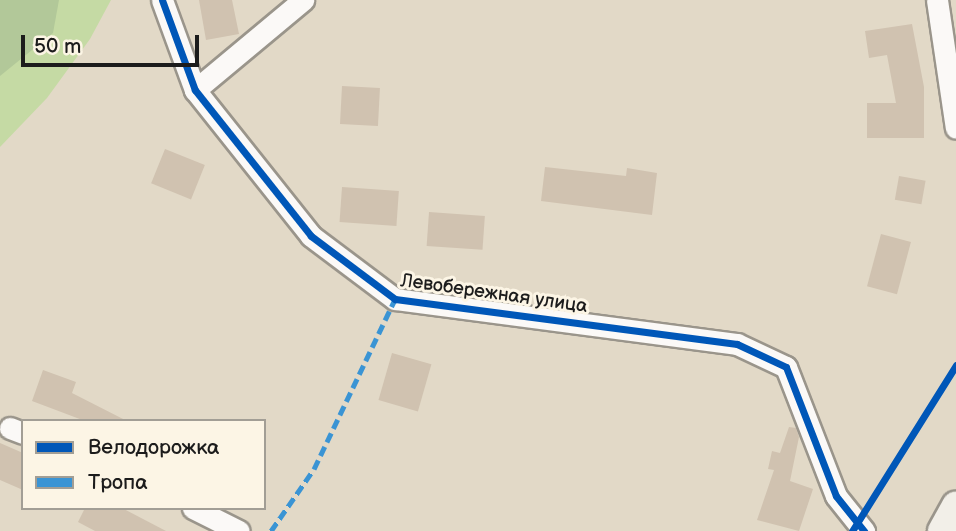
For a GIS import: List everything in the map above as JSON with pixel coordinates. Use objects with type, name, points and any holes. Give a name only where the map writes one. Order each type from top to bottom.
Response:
[{"type":"main road","points":[[943,531],[956,506]]},
{"type":"street","name":"Левобережная улица","points":[[162,0],[195,90],[311,236],[395,299],[737,344],[786,368],[836,496],[864,531]]},
{"type":"street","points":[[195,90],[303,0]]},
{"type":"street","points":[[937,0],[956,128]]},
{"type":"street","points":[[197,510],[239,531]]},
{"type":"green space","points":[[0,0],[111,0],[90,39],[47,98],[0,147]]},
{"type":"green space","points":[[0,0],[59,0],[53,33],[0,76]]},
{"type":"building","points":[[199,0],[232,0],[239,34],[206,40]]},
{"type":"building","points":[[912,24],[924,87],[924,138],[867,138],[867,103],[896,103],[887,55],[869,58],[865,31]]},
{"type":"building","points":[[342,86],[380,88],[378,126],[340,124]]},
{"type":"building","points":[[165,149],[205,165],[191,199],[151,183]]},
{"type":"building","points":[[545,167],[626,176],[627,168],[657,173],[652,215],[541,201]]},
{"type":"building","points":[[899,176],[926,181],[921,204],[895,200]]},
{"type":"building","points":[[342,187],[399,191],[396,226],[340,222]]},
{"type":"building","points":[[429,212],[485,216],[482,250],[427,246]]},
{"type":"building","points":[[881,234],[911,242],[897,294],[867,286]]},
{"type":"building","points":[[392,353],[431,364],[418,411],[378,400]]},
{"type":"building","points":[[43,370],[76,382],[72,393],[123,419],[80,419],[32,401]]},
{"type":"building","points":[[789,427],[796,428],[799,437],[790,481],[813,489],[799,531],[757,520],[774,470],[768,469],[772,451],[780,453]]},
{"type":"building","points":[[0,443],[21,452],[21,489],[0,480]]},
{"type":"building","points":[[84,510],[126,510],[166,531],[95,531],[78,522]]},
{"type":"marked path","points":[[271,531],[314,469],[395,299]]},
{"type":"cycle path","points":[[162,0],[195,90],[311,236],[395,299],[737,344],[786,367],[836,496],[864,531]]},
{"type":"cycle path","points":[[852,531],[956,365]]}]
